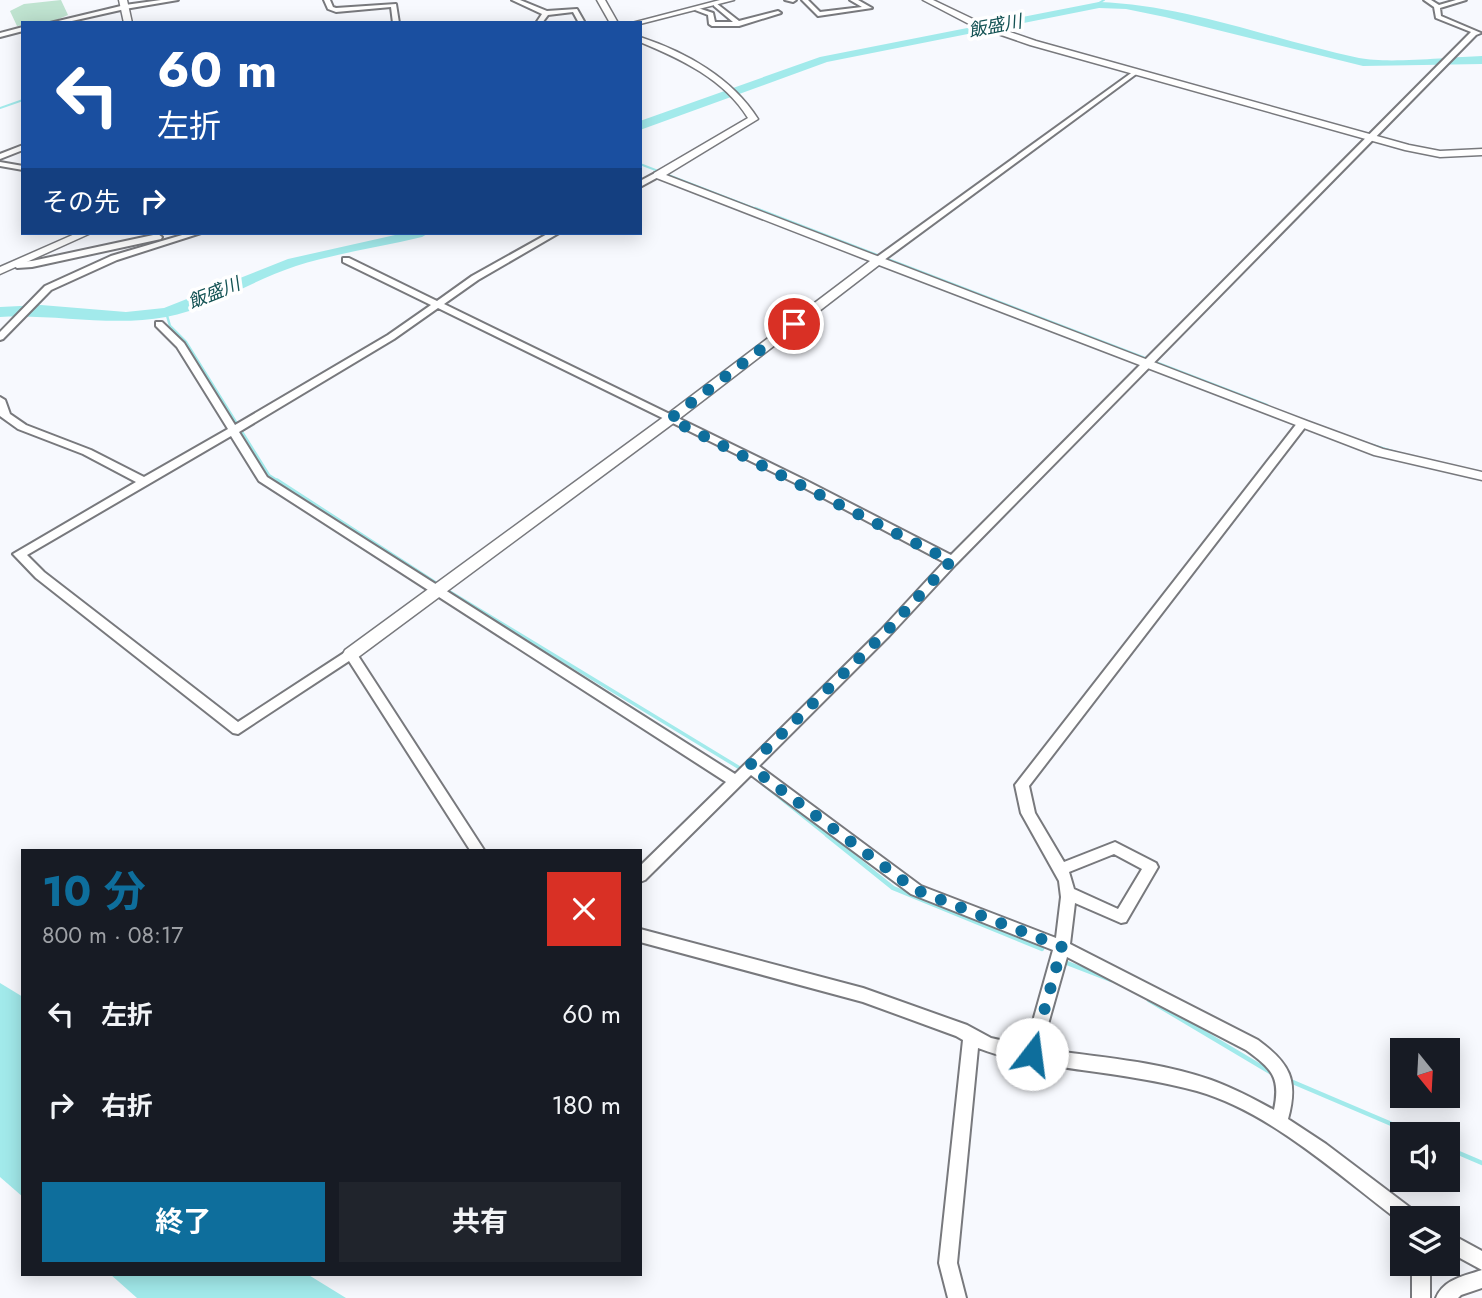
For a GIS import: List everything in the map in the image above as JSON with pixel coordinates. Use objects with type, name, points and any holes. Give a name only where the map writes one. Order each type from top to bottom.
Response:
[{"type":"street","points":[[60,21],[124,3],[175,0]]},
{"type":"street","points":[[327,0],[330,8],[336,10],[394,5],[396,21]]},
{"type":"street","points":[[516,0],[543,18],[575,10],[581,21]]},
{"type":"street","points":[[601,0],[613,21]]},
{"type":"street","points":[[642,22],[730,0]]},
{"type":"street","points":[[805,0],[818,14],[869,8],[853,0]]},
{"type":"street","points":[[927,0],[996,32],[1369,138],[1431,153],[1482,152]]},
{"type":"street","points":[[1427,0],[1438,8]]},
{"type":"street","points":[[1438,8],[1463,0]]},
{"type":"street","points":[[124,3],[128,21]]},
{"type":"street","points":[[716,5],[738,23]]},
{"type":"street","points":[[642,874],[885,633],[951,561],[1449,56],[1478,33],[1438,17],[1438,8]]},
{"type":"street","points":[[698,10],[711,14],[712,24],[738,23],[778,13]]},
{"type":"street","points":[[0,34],[21,29]]},
{"type":"street","points":[[642,40],[684,58],[724,87],[752,116],[750,122],[642,184]]},
{"type":"street","points":[[551,235],[475,278],[391,337],[19,554],[21,559],[238,729],[244,729],[439,591],[881,258],[1136,72]]},
{"type":"street","points":[[0,157],[21,148]]},
{"type":"street","points":[[0,164],[21,168]]},
{"type":"street","points":[[658,175],[1150,362],[1302,424],[1380,452],[1482,476]]},
{"type":"street","points":[[0,271],[82,235]]},
{"type":"street","points":[[17,265],[168,235]]},
{"type":"street","points":[[0,337],[33,300],[48,288],[102,263],[191,235]]},
{"type":"street","points":[[346,260],[951,561]]},
{"type":"street","points":[[159,324],[181,345],[263,479],[734,780]]},
{"type":"street","points":[[0,400],[5,416],[22,427],[87,452],[144,482]]},
{"type":"street","points":[[1032,1054],[1062,947],[1068,893],[1061,869],[1024,808],[1022,785],[1302,424]]},
{"type":"street","points":[[351,654],[476,849]]},
{"type":"street","points":[[749,766],[916,890],[1062,947],[1188,1009],[1275,1061],[1284,1074],[1287,1096],[1279,1123]]},
{"type":"street","points":[[1061,869],[1115,848],[1151,867],[1121,917],[1068,893]]},
{"type":"street","points":[[642,936],[863,995],[961,1030],[971,1040],[1007,1051],[1115,1067],[1223,1092],[1279,1123],[1393,1206]]},
{"type":"street","points":[[957,1298],[948,1263],[971,1040]]},
{"type":"street","points":[[1460,1248],[1482,1261]]},
{"type":"street","points":[[1421,1276],[1422,1298]]},
{"type":"street","points":[[1445,1298],[1455,1287],[1482,1279]]},
{"type":"green space","points":[[61,0],[68,15],[54,21],[21,21],[21,25],[17,26],[10,11],[24,4]]},
{"type":"water","points":[[0,983],[21,996],[21,1195],[0,1177]]},
{"type":"water","points":[[112,1276],[310,1276],[346,1298],[137,1298]]},
{"type":"waterway","name":"飯盛川","points":[[1094,6],[1104,0]]},
{"type":"waterway","name":"飯盛川","points":[[642,125],[824,59],[1099,5],[1126,6],[1165,14],[1363,62],[1482,60]]},
{"type":"waterway","points":[[0,108],[21,101]]},
{"type":"waterway","points":[[642,165],[759,210]]},
{"type":"waterway","points":[[755,208],[1267,405]]},
{"type":"waterway","name":"飯盛川","points":[[0,312],[41,310],[126,317],[166,312],[205,299],[229,286],[293,262],[413,235]]},
{"type":"waterway","points":[[166,312],[170,326],[186,342],[269,475],[280,482]]},
{"type":"waterway","points":[[1372,445],[1402,454]]},
{"type":"waterway","points":[[277,480],[439,585]]},
{"type":"waterway","points":[[445,589],[743,770]]},
{"type":"waterway","points":[[764,785],[829,837]]},
{"type":"waterway","points":[[827,835],[893,888],[1042,949]]},
{"type":"waterway","points":[[1067,963],[1111,980]]},
{"type":"waterway","points":[[1149,1000],[1275,1075]]},
{"type":"waterway","points":[[1288,1080],[1390,1123]]},
{"type":"waterway","points":[[1460,1154],[1482,1163]]},
{"type":"route","points":[[794,324],[670,419],[803,483],[951,561],[885,633],[749,766],[916,890],[990,916],[1062,947],[1032,1054]]}]
